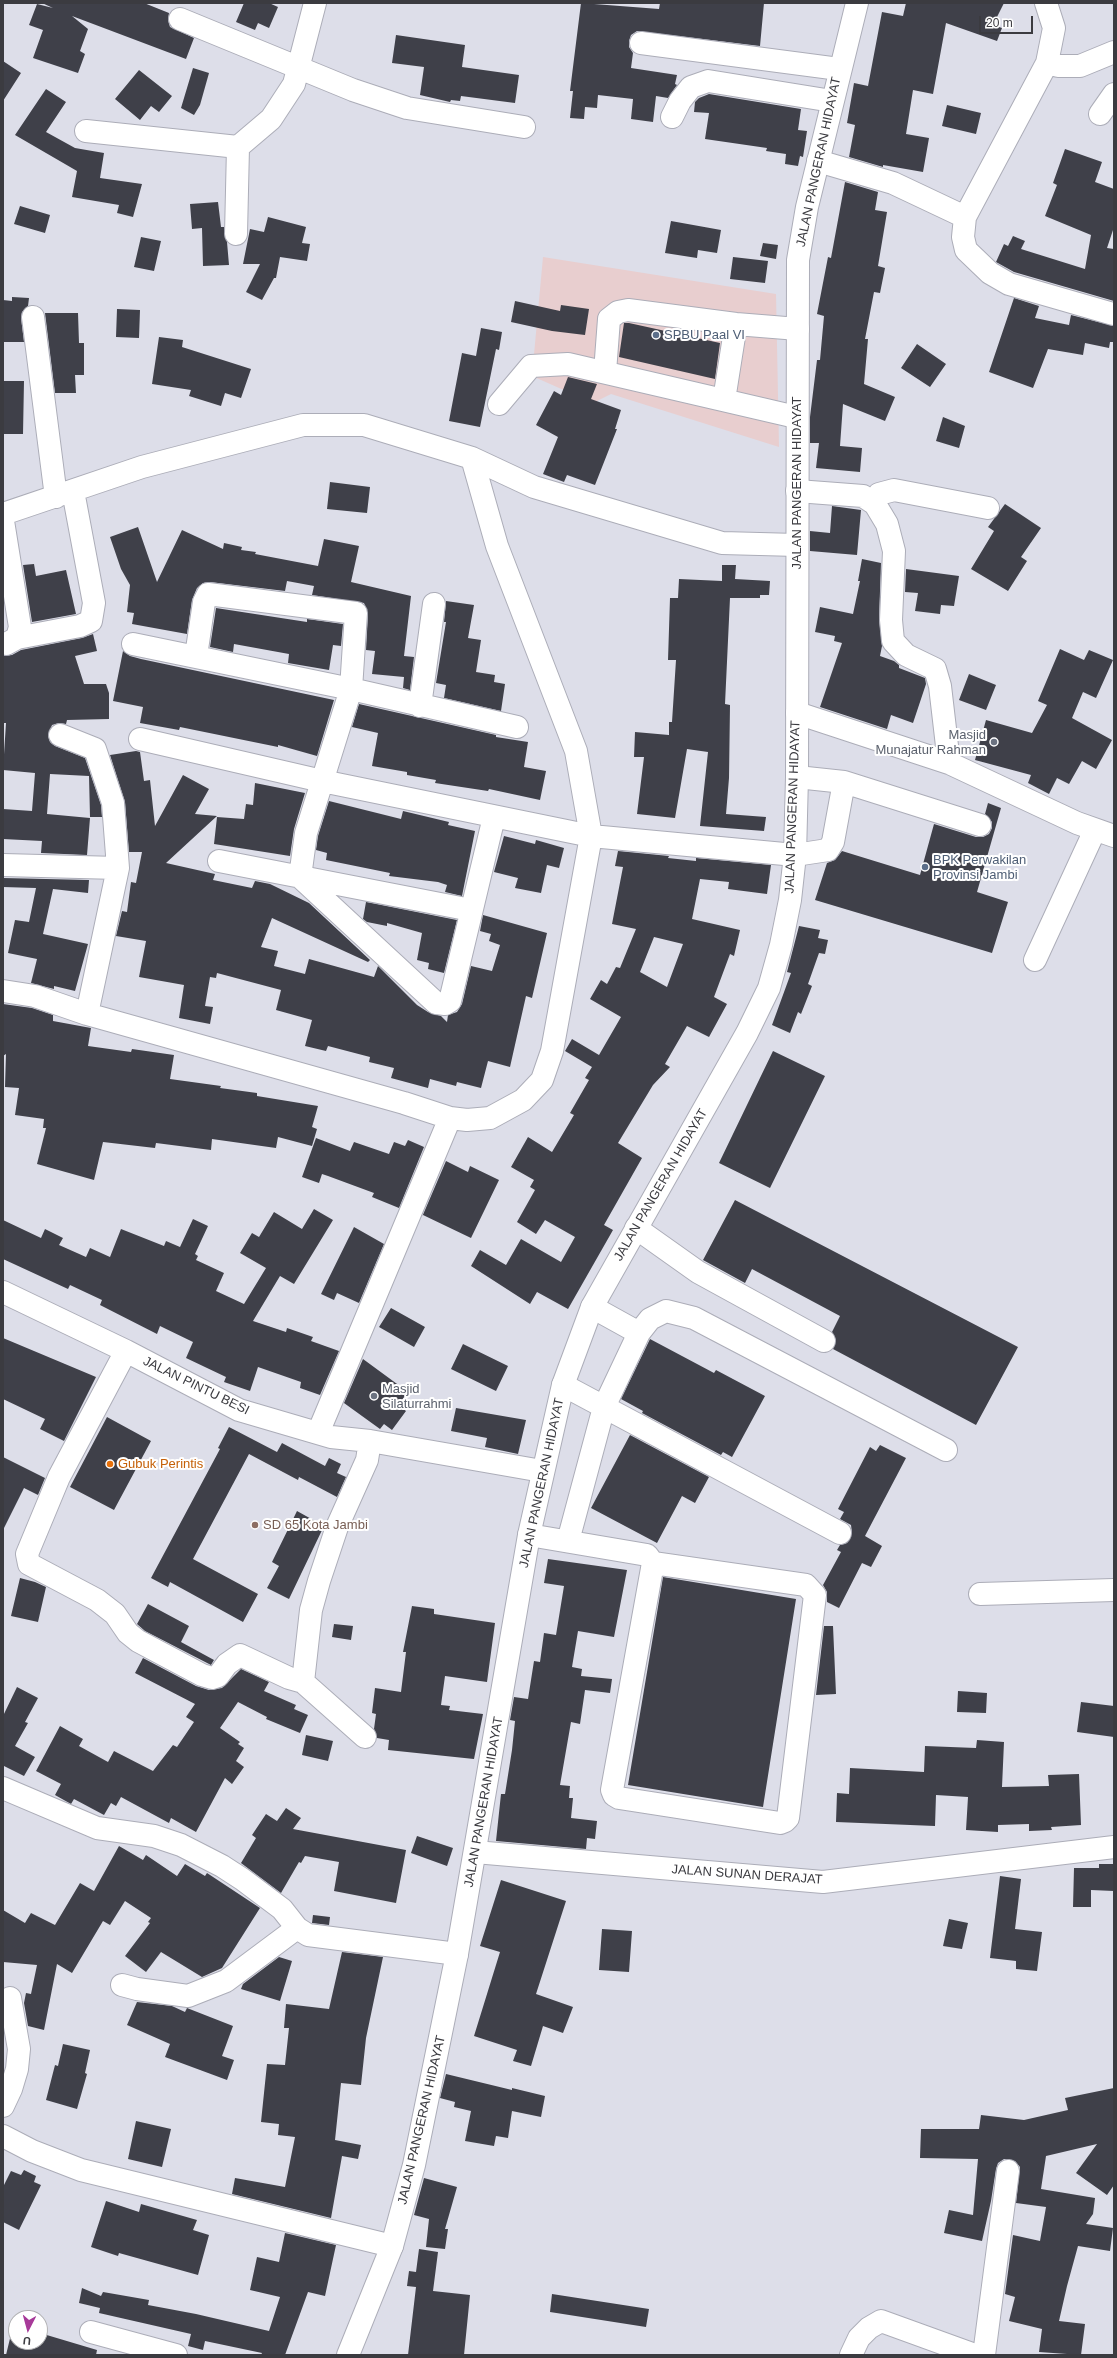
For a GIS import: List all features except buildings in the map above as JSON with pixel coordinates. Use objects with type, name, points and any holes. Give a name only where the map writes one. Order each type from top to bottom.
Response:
[{"type":"main road","points":[[86,131],[238,147],[271,119],[294,84],[315,3]]},
{"type":"main road","name":"JALAN PANGERAN HIDAYAT","points":[[348,2355],[392,2246],[414,2165],[457,1954],[529,1535],[542,1471],[563,1384],[592,1307],[747,1033],[769,988],[783,937],[790,900],[794,855],[797,777],[796,417],[798,260],[818,161],[839,69],[857,3]]},
{"type":"main road","points":[[1046,3],[1054,28],[1047,63],[965,217],[963,237],[966,250],[990,272],[1009,284],[1113,314]]},
{"type":"main road","points":[[180,18],[299,66],[353,90],[407,108],[524,127]]},
{"type":"main road","points":[[641,43],[839,69]]},
{"type":"main road","points":[[1047,63],[1058,66],[1080,66],[1114,52]]},
{"type":"main road","points":[[672,117],[680,101],[691,87],[708,82],[832,101]]},
{"type":"main road","points":[[1100,114],[1114,94]]},
{"type":"main road","points":[[236,234],[238,147]]},
{"type":"main road","points":[[818,161],[893,183],[965,217]]},
{"type":"main road","points":[[605,372],[609,319],[618,312],[628,310],[736,324],[798,329]]},
{"type":"main road","points":[[10,641],[80,626],[91,621],[94,603],[64,494],[33,318]]},
{"type":"main road","points":[[724,400],[736,324]]},
{"type":"main road","points":[[499,404],[531,366],[568,364],[796,417]]},
{"type":"main road","points":[[3,514],[142,467],[303,425],[364,425],[472,458],[534,486],[722,543],[797,545]]},
{"type":"main road","points":[[3,991],[35,996],[87,1014],[397,1100],[450,1118],[467,1120],[490,1118],[523,1100],[542,1080],[552,1051],[591,836],[576,751],[497,546],[472,458]]},
{"type":"main road","points":[[875,504],[879,494],[894,490],[988,508]]},
{"type":"main road","points":[[797,491],[863,496],[875,504],[887,524],[894,551],[891,620],[893,641],[906,655],[934,669],[940,686],[949,763]]},
{"type":"main road","points":[[3,521],[20,627],[10,641]]},
{"type":"main road","points":[[196,656],[204,602],[208,594],[356,613],[351,689],[306,833],[300,877]]},
{"type":"main road","points":[[420,706],[434,604]]},
{"type":"main road","points":[[132,644],[351,689],[517,727]]},
{"type":"main road","points":[[797,713],[949,763],[1105,833],[1035,960]]},
{"type":"main road","points":[[60,735],[84,743],[95,749],[113,803],[118,868],[87,1014]]},
{"type":"main road","points":[[140,740],[322,781],[591,836],[794,855],[828,850],[833,842],[844,782]]},
{"type":"main road","points":[[797,777],[844,782],[980,825]]},
{"type":"main road","points":[[300,877],[436,1003],[445,1004],[450,1001],[494,816]]},
{"type":"main road","points":[[219,861],[471,910]]},
{"type":"main road","points":[[3,865],[118,868]]},
{"type":"main road","points":[[318,1434],[450,1118]]},
{"type":"main road","points":[[636,1228],[698,1272],[824,1342]]},
{"type":"main road","name":"JALAN PINTU BESI","points":[[3,1292],[126,1351],[239,1410],[331,1437],[370,1441],[542,1471]]},
{"type":"main road","points":[[592,1307],[639,1333]]},
{"type":"main road","points":[[568,1541],[604,1407],[639,1333],[650,1319],[666,1311],[694,1318],[946,1450]]},
{"type":"main road","points":[[126,1351],[59,1477],[27,1554],[29,1564],[97,1600],[115,1614],[128,1633],[138,1641],[202,1676],[212,1678],[218,1676],[227,1664],[240,1655],[289,1678],[303,1682],[364,1737]]},
{"type":"main road","points":[[563,1384],[840,1533]]},
{"type":"main road","points":[[303,1682],[312,1610],[319,1581],[337,1527],[367,1460],[370,1441]]},
{"type":"main road","points":[[529,1535],[647,1555],[653,1563],[788,1581],[806,1585],[814,1595],[788,1818],[785,1821],[780,1823],[619,1798],[614,1795],[612,1790],[653,1563]]},
{"type":"main road","points":[[980,1594],[1114,1590]]},
{"type":"main road","points":[[3,1788],[97,1828],[154,1836],[181,1845],[222,1866],[242,1879],[282,1909],[297,1928],[308,1935],[318,1938],[457,1954]]},
{"type":"main road","name":"JALAN SUNAN DERAJAT","points":[[475,1852],[823,1882],[1114,1847]]},
{"type":"main road","points":[[122,1985],[137,1989],[188,1996],[226,1981],[297,1928]]},
{"type":"main road","points":[[3,2106],[11,2089],[17,2069],[19,2049],[10,1998]]},
{"type":"main road","points":[[3,2136],[32,2151],[80,2170],[392,2246]]},
{"type":"main road","points":[[984,2355],[1008,2172]]},
{"type":"main road","points":[[851,2355],[859,2338],[869,2328],[881,2321],[975,2355]]},
{"type":"main road","points":[[91,2332],[176,2355]]},
{"type":"shaded area","name":"SPBU Paal VI","points":[[543,257],[776,294],[779,447],[611,394],[593,403],[532,376]]},
{"type":"place","name":"SPBU Paal VI","points":[[656,335]]},
{"type":"place","name":"Masjid Munajatur Rahman","points":[[994,742]]},
{"type":"place","name":"BPK Perwakilan Provinsi Jambi","points":[[925,867]]},
{"type":"place","name":"Masjid Silaturrahmi","points":[[374,1396]]},
{"type":"place","name":"Gubuk Perintis","points":[[110,1464]]},
{"type":"place","name":"SD 65 Kota Jambi","points":[[255,1525]]}]
